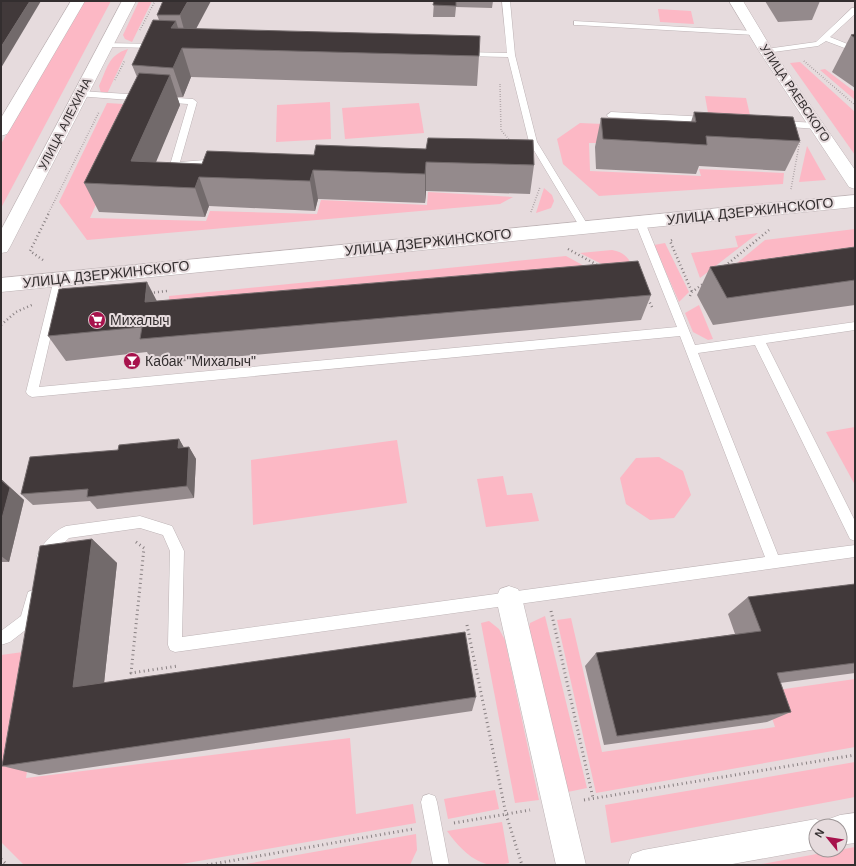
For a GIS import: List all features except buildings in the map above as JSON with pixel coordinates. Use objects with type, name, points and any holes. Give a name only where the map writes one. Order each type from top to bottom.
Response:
[{"type":"main road","points":[[1,131],[78,1]]},
{"type":"main road","name":"УЛИЦА АЛЕХИНА","points":[[1,247],[128,1]]},
{"type":"main road","name":"УЛИЦА РАЕВСКОГО","points":[[736,1],[766,51],[855,183]]},
{"type":"main road","name":"УЛИЦА ДЗЕРЖИНСКОГО","points":[[1,285],[855,201]]},
{"type":"main road","points":[[509,598],[571,865]]},
{"type":"main road","points":[[643,865],[808,835]]},
{"type":"lane","points":[[506,1],[511,55],[530,143],[584,227]]},
{"type":"lane","points":[[766,51],[818,44],[851,19],[855,10]]},
{"type":"lane","points":[[577,23],[755,33]]},
{"type":"lane","points":[[825,38],[855,50]]},
{"type":"lane","points":[[106,45],[164,46]]},
{"type":"lane","points":[[456,54],[511,55]]},
{"type":"lane","points":[[80,94],[193,102],[176,165],[230,162]]},
{"type":"lane","points":[[611,115],[719,121]]},
{"type":"lane","points":[[773,124],[817,126]]},
{"type":"lane","points":[[640,222],[692,350],[774,562]]},
{"type":"lane","points":[[59,279],[32,392],[684,331]]},
{"type":"lane","points":[[692,350],[855,326]]},
{"type":"lane","points":[[759,341],[855,535]]},
{"type":"lane","points":[[41,568],[45,553],[66,532],[140,522],[167,530],[177,551],[175,644],[855,551]]},
{"type":"lane","points":[[1,638],[5,637],[27,620],[37,583]]},
{"type":"lane","points":[[429,802],[441,865]]},
{"type":"path","points":[[44,261],[30,251],[155,1]]},
{"type":"path","points":[[787,49],[855,105]]},
{"type":"path","points":[[791,190],[801,134]]},
{"type":"path","points":[[530,217],[541,183]]},
{"type":"path","points":[[722,268],[769,230],[761,231]]},
{"type":"path","points":[[678,240],[670,241],[692,292]]},
{"type":"path","points":[[690,298],[692,292],[704,283]]},
{"type":"path","points":[[462,605],[506,814],[522,865]]},
{"type":"path","points":[[551,610],[593,798]]},
{"type":"path","points":[[207,865],[506,814],[556,804],[855,755]]},
{"type":"path","points":[[1,859],[7,865]]},
{"type":"shaded area","points":[[83,1],[111,1],[1,208],[1,144]]},
{"type":"shaded area","points":[[139,1],[152,1],[132,42],[125,39],[123,35]]},
{"type":"shaded area","points":[[658,9],[691,11],[694,24],[660,22]]},
{"type":"shaded area","points":[[128,49],[107,94],[101,93],[99,86],[109,63],[116,55]]},
{"type":"shaded area","points":[[800,62],[855,112],[855,155],[790,63]]},
{"type":"shaded area","points":[[825,69],[855,92],[855,100],[820,70]]},
{"type":"shaded area","points":[[705,96],[746,98],[750,115],[708,113]]},
{"type":"shaded area","points":[[330,102],[331,139],[276,142],[277,105]]},
{"type":"shaded area","points":[[107,103],[140,105],[90,218],[206,221],[210,211],[317,214],[321,200],[427,205],[428,192],[513,197],[500,204],[87,240],[59,202]]},
{"type":"shaded area","points":[[419,103],[424,133],[345,139],[342,108]]},
{"type":"shaded area","points":[[580,123],[603,124],[605,143],[589,143],[590,171],[701,176],[699,169],[784,173],[783,184],[599,196],[563,164],[557,139]]},
{"type":"shaded area","points":[[807,146],[826,180],[799,182]]},
{"type":"shaded area","points":[[544,188],[552,195],[554,201],[551,208],[536,213]]},
{"type":"shaded area","points":[[855,229],[855,268],[708,287],[765,240]]},
{"type":"shaded area","points":[[758,233],[700,278],[691,253],[738,247],[735,236]]},
{"type":"shaded area","points":[[665,243],[689,292],[679,302],[654,245]]},
{"type":"shaded area","points":[[612,250],[623,254],[627,258],[639,283],[580,253]]},
{"type":"shaded area","points":[[566,256],[608,279],[168,319],[169,296]]},
{"type":"shaded area","points":[[699,305],[713,339],[708,340],[693,332],[685,313]]},
{"type":"shaded area","points":[[855,427],[855,485],[826,432]]},
{"type":"shaded area","points":[[397,440],[407,503],[253,525],[251,460]]},
{"type":"shaded area","points":[[659,457],[683,471],[691,495],[674,518],[650,520],[626,504],[620,478],[636,458]]},
{"type":"shaded area","points":[[503,476],[507,495],[532,493],[539,521],[486,527],[477,479]]},
{"type":"shaded area","points":[[545,616],[587,788],[563,793],[526,639],[530,623]]},
{"type":"shaded area","points":[[571,618],[602,752],[775,727],[763,692],[855,679],[855,747],[596,793],[557,620]]},
{"type":"shaded area","points":[[489,621],[499,629],[505,640],[539,800],[515,803],[481,623]]},
{"type":"shaded area","points":[[45,649],[26,778],[350,738],[356,814],[413,804],[416,823],[176,865],[24,865],[1,842],[1,655]]},
{"type":"shaded area","points":[[855,762],[855,797],[611,843],[605,805]]},
{"type":"shaded area","points":[[495,790],[499,809],[448,819],[444,799]]},
{"type":"shaded area","points":[[502,822],[509,863],[500,865],[493,865],[478,861],[461,848],[447,831]]},
{"type":"shaded area","points":[[416,834],[417,850],[410,865],[240,865]]},
{"type":"shaded area","points":[[855,847],[855,865],[756,865],[808,856],[808,858],[848,858],[848,848]]},
{"type":"place","name":"Михалыч","points":[[97,320]]},
{"type":"place","name":"Кабак \"Михалыч\"","points":[[132,361]]}]
